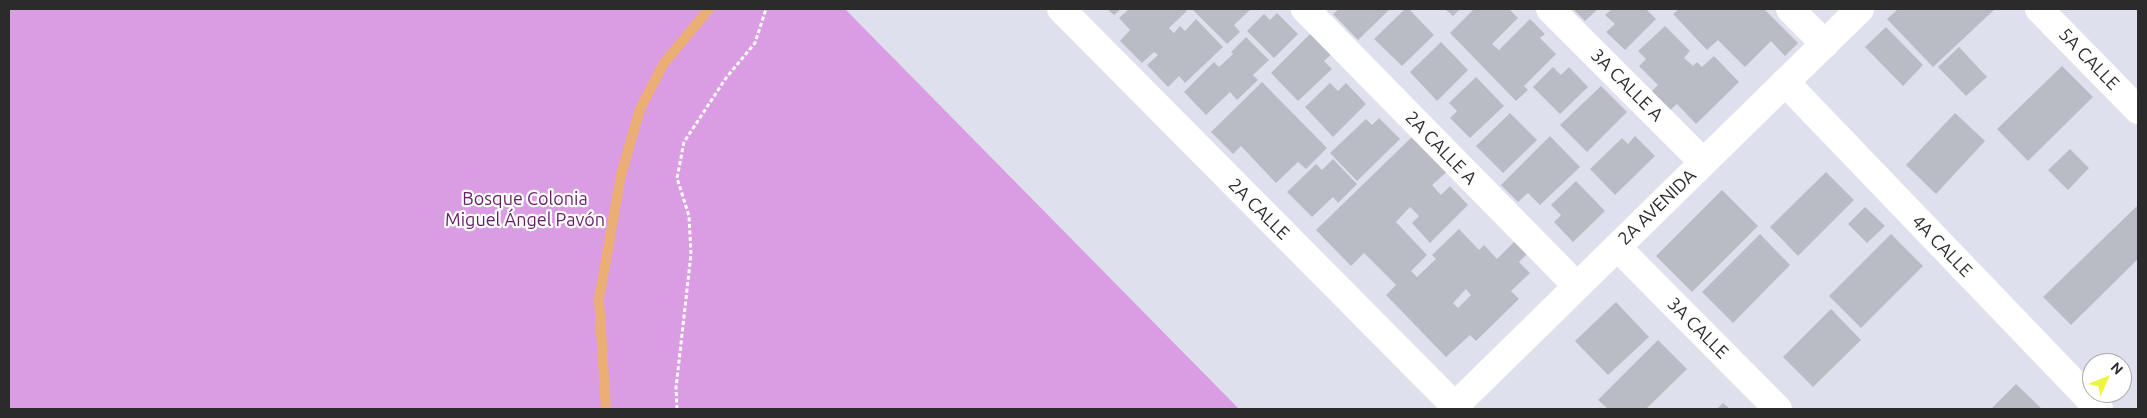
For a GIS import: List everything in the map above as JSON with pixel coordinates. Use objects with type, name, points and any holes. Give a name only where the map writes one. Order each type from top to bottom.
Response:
[{"type":"street","name":"2A CALLE","points":[[1061,9],[1456,407]]},
{"type":"street","name":"2A CALLE A","points":[[1305,9],[1577,286]]},
{"type":"street","name":"3A CALLE A","points":[[1550,9],[1703,162]]},
{"type":"street","points":[[1790,9],[1824,44]]},
{"type":"street","name":"2A AVENIDA","points":[[1456,407],[1860,9]]},
{"type":"street","name":"5A CALLE","points":[[2039,9],[2138,110]]},
{"type":"street","name":"4A CALLE","points":[[1785,82],[2099,409]]},
{"type":"street","name":"3A CALLE","points":[[1617,247],[1778,409]]},
{"type":"path","points":[[678,409],[676,388],[691,254],[689,216],[677,178],[684,142],[726,78],[755,43],[766,9]]},
{"type":"green space","name":"Bosque Colonia Miguel Ángel Pavón","points":[[9,9],[845,9],[1239,409],[9,409]]},
{"type":"building","points":[[1107,9],[1121,9],[1114,15]]},
{"type":"building","points":[[1129,9],[1185,9],[1187,11],[1169,28],[1174,33],[1180,26],[1185,31],[1196,19],[1223,47],[1185,83],[1179,76],[1168,87],[1147,65],[1158,55],[1154,52],[1142,63],[1120,41],[1130,30],[1119,18]]},
{"type":"building","points":[[1192,9],[1251,9],[1234,25],[1240,32],[1227,44]]},
{"type":"building","points":[[1339,9],[1390,9],[1358,40],[1333,14]]},
{"type":"building","points":[[1405,9],[1409,9],[1434,35],[1402,66],[1374,39]]},
{"type":"building","points":[[1445,9],[1460,9],[1453,16]]},
{"type":"building","points":[[1474,9],[1509,9],[1518,18],[1492,44],[1499,50],[1530,19],[1545,34],[1540,38],[1556,54],[1524,86],[1528,90],[1516,101],[1450,33]]},
{"type":"building","points":[[1573,9],[1598,9],[1585,21]]},
{"type":"building","points":[[1612,9],[1646,9],[1656,19],[1625,50],[1606,32],[1615,24],[1605,15]]},
{"type":"building","points":[[1679,9],[1764,9],[1798,43],[1785,56],[1771,41],[1745,67],[1718,40],[1707,50],[1673,14]]},
{"type":"building","points":[[1898,9],[1995,9],[1933,67],[1887,19]]},
{"type":"building","points":[[1277,13],[1298,34],[1274,58],[1247,31],[1264,14],[1270,20]]},
{"type":"building","points":[[1665,26],[1690,51],[1684,58],[1693,66],[1697,62],[1702,67],[1714,56],[1739,82],[1696,124],[1677,104],[1668,112],[1650,93],[1658,85],[1639,66],[1646,59],[1638,51]]},
{"type":"building","points":[[1886,27],[1923,65],[1903,86],[1865,47]]},
{"type":"building","points":[[1313,31],[1334,52],[1324,61],[1332,69],[1298,101],[1271,73]]},
{"type":"building","points":[[1246,37],[1269,60],[1253,75],[1258,80],[1237,100],[1230,92],[1206,115],[1184,92],[1214,62],[1219,67],[1233,54],[1231,52]]},
{"type":"building","points":[[1441,42],[1468,70],[1437,101],[1410,72]]},
{"type":"building","points":[[1959,47],[1987,77],[1966,96],[1938,67]]},
{"type":"building","points":[[2062,66],[2093,97],[2028,161],[1997,129]]},
{"type":"building","points":[[1553,67],[1561,75],[1569,67],[1588,87],[1560,114],[1533,87]]},
{"type":"building","points":[[1476,77],[1504,106],[1470,138],[1450,118],[1457,111],[1449,103]]},
{"type":"building","points":[[1262,82],[1327,148],[1306,169],[1298,162],[1276,183],[1241,146],[1233,154],[1211,132]]},
{"type":"building","points":[[1330,83],[1338,91],[1346,83],[1366,104],[1333,137],[1305,107]]},
{"type":"building","points":[[1601,86],[1627,112],[1587,152],[1560,125]]},
{"type":"building","points":[[1510,113],[1537,140],[1503,173],[1476,146]]},
{"type":"building","points":[[1955,113],[1985,141],[1936,194],[1906,165]]},
{"type":"building","points":[[1379,118],[1400,139],[1357,181],[1330,153],[1366,119],[1372,125]]},
{"type":"building","points":[[1415,134],[1449,170],[1432,185],[1441,195],[1450,186],[1468,205],[1430,243],[1412,223],[1419,216],[1410,207],[1396,222],[1427,255],[1411,271],[1417,277],[1436,259],[1432,255],[1459,229],[1479,250],[1484,245],[1497,259],[1517,239],[1530,251],[1519,262],[1530,273],[1511,291],[1519,299],[1476,341],[1470,335],[1446,357],[1386,295],[1396,285],[1364,253],[1351,266],[1316,230]],"holes":[[[1466,289],[1471,295],[1458,308],[1453,303]]]},
{"type":"building","points":[[1550,136],[1580,167],[1540,205],[1528,193],[1518,202],[1501,185]]},
{"type":"building","points":[[1635,136],[1655,156],[1615,195],[1590,169],[1622,138],[1628,144]]},
{"type":"building","points":[[2070,149],[2089,168],[2068,190],[2048,170]]},
{"type":"building","points":[[1333,159],[1357,184],[1338,203],[1333,197],[1312,217],[1287,192],[1316,164],[1322,170]]},
{"type":"building","points":[[1826,172],[1854,200],[1798,256],[1770,227]]},
{"type":"building","points":[[1576,181],[1605,211],[1573,242],[1554,222],[1561,215],[1551,205]]},
{"type":"building","points":[[1722,190],[1758,226],[1692,292],[1656,256]]},
{"type":"building","points":[[2138,205],[2138,259],[2071,325],[2043,297]]},
{"type":"building","points":[[1865,207],[1885,226],[1867,243],[1848,224]]},
{"type":"building","points":[[1760,234],[1790,265],[1733,323],[1702,292]]},
{"type":"building","points":[[1891,234],[1923,266],[1861,328],[1829,296]]},
{"type":"building","points":[[1616,302],[1649,337],[1608,375],[1575,341]]},
{"type":"building","points":[[1831,309],[1861,340],[1813,387],[1783,357]]},
{"type":"building","points":[[1658,340],[1687,369],[1646,409],[1608,409],[1598,400]]},
{"type":"building","points":[[2016,384],[2042,409],[1991,409]]},
{"type":"building","points":[[1723,403],[1730,409],[1717,409]]},
{"type":"waterway","points":[[606,409],[599,299],[621,175],[640,109],[664,63],[709,9]]}]
